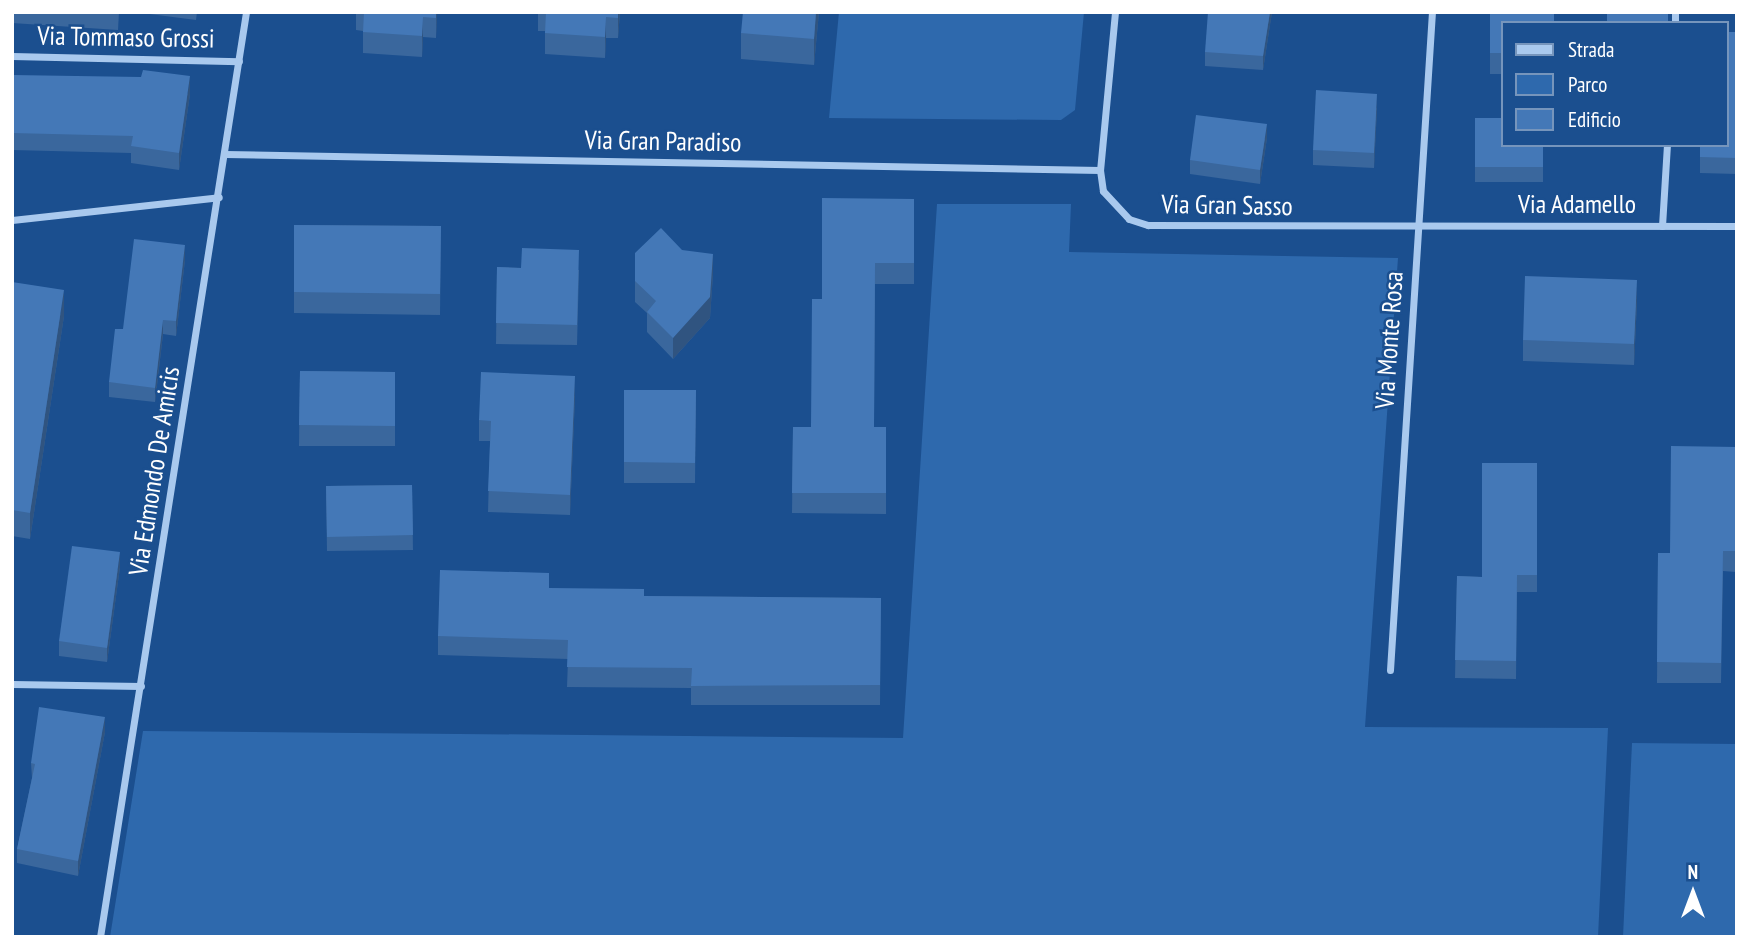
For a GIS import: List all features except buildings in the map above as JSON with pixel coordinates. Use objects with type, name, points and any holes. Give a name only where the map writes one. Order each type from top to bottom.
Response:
[{"type":"street","name":"Via Edmondo De Amicis","points":[[100,937],[219,197],[246,12]]},
{"type":"street","name":"Via Gran Sasso","points":[[1115,12],[1100,170],[1103,191],[1129,219],[1148,225],[1417,227]]},
{"type":"street","name":"Via Monte Rosa","points":[[1390,670],[1432,12]]},
{"type":"street","name":"Via Tommaso Grossi","points":[[12,56],[239,61]]},
{"type":"street","points":[[1662,226],[1667,147]]},
{"type":"street","name":"Via Gran Paradiso","points":[[225,154],[1100,170]]},
{"type":"street","points":[[12,220],[219,197]]},
{"type":"street","name":"Via Adamello","points":[[1417,227],[1737,226]]},
{"type":"street","points":[[12,684],[141,686]]},
{"type":"green space","points":[[839,12],[1084,12],[1075,110],[1061,120],[829,118]]},
{"type":"green space","points":[[937,204],[1071,204],[1069,252],[1398,258],[1365,727],[1608,728],[1598,937],[110,937],[143,731],[903,738]]},
{"type":"green space","points":[[1632,743],[1737,744],[1737,937],[1623,937]]}]
